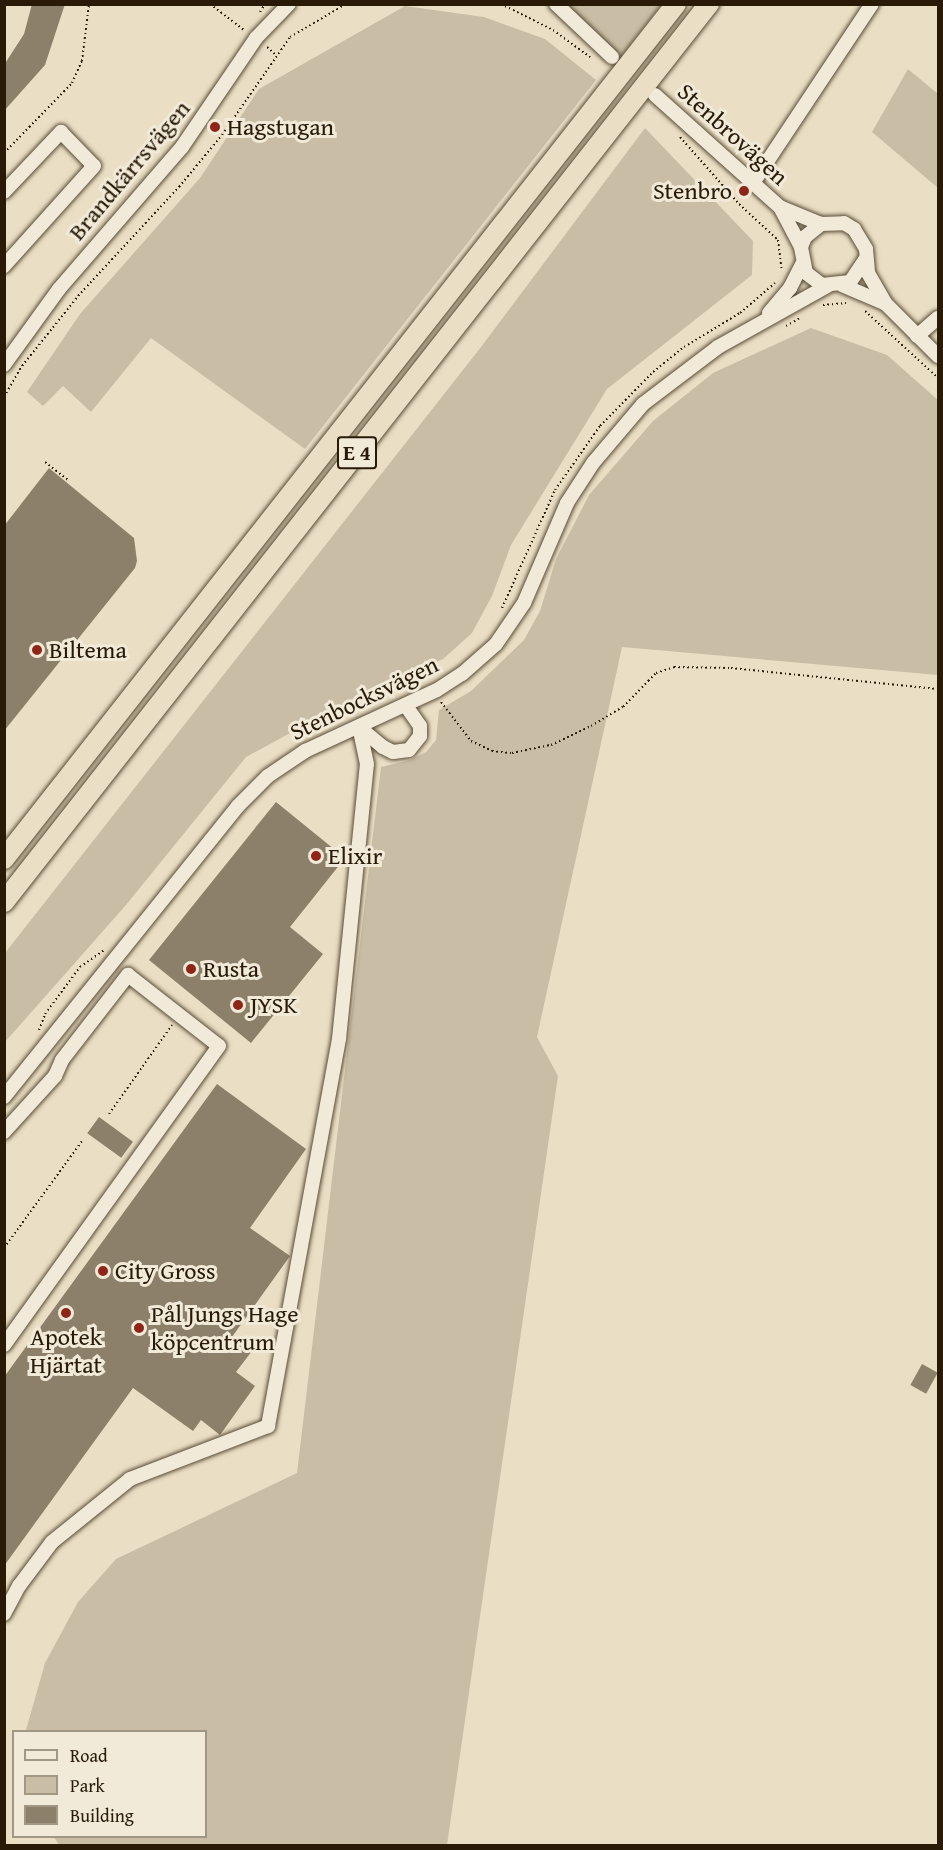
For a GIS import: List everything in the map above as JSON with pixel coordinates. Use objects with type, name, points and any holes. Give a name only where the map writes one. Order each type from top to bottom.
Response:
[{"type":"highway","name":"E 4","points":[[4,859],[676,4]]},
{"type":"highway","name":"E 4","points":[[4,902],[709,4]]},
{"type":"street","name":"Brandkärrsvägen","points":[[4,365],[59,289],[182,147],[256,38],[289,4]]},
{"type":"street","points":[[555,4],[612,57]]},
{"type":"street","points":[[753,183],[872,4]]},
{"type":"street","name":"Stenbrovägen","points":[[655,95],[780,207],[821,224],[844,223],[854,229],[866,249],[865,260],[873,283],[886,304],[939,356]]},
{"type":"street","points":[[4,192],[61,132],[94,166],[4,266]]},
{"type":"street","name":"Stenbrovägen","points":[[780,207],[801,247],[802,264]]},
{"type":"street","points":[[801,247],[805,237],[821,224]]},
{"type":"street","points":[[842,285],[857,276],[865,260]]},
{"type":"street","points":[[802,264],[813,280],[827,286]]},
{"type":"street","name":"Stenbocksvägen","points":[[762,321],[790,288],[802,264]]},
{"type":"street","name":"Stenbrovägen","points":[[827,286],[842,285],[886,304]]},
{"type":"street","name":"Stenbocksvägen","points":[[4,1097],[250,793],[287,763],[434,692],[483,657],[511,625],[567,503],[616,432],[679,373],[762,321],[827,286]]},
{"type":"street","points":[[917,336],[939,318]]},
{"type":"street","points":[[359,727],[383,747],[393,752],[409,750],[420,736],[420,726],[406,706]]},
{"type":"street","points":[[4,1614],[19,1586],[52,1542],[129,1479],[268,1426],[339,1039],[367,764],[359,727]]},
{"type":"street","points":[[4,1132],[44,1089],[128,975],[219,1046],[4,1345]]},
{"type":"street","points":[[23,1073],[44,1089]]},
{"type":"path","points":[[4,153],[72,83],[82,61],[89,4]]},
{"type":"path","points":[[210,4],[246,31]]},
{"type":"path","points":[[4,397],[22,366],[78,296],[179,187],[222,135],[290,37],[346,4]]},
{"type":"path","points":[[501,4],[553,30],[598,62]]},
{"type":"path","points":[[502,610],[555,490],[600,426],[653,372],[684,347],[740,313],[779,278]]},
{"type":"path","points":[[45,462],[68,480]]},
{"type":"path","points":[[434,692],[457,727],[471,741],[492,751],[512,753],[551,745],[591,726],[623,707],[656,674],[674,667],[731,668],[939,689]]},
{"type":"path","points":[[36,1039],[52,1003],[80,967],[107,947]]},
{"type":"path","points":[[109,1114],[179,1015]]},
{"type":"path","points":[[4,1248],[82,1141]]},
{"type":"green space","points":[[557,5],[661,5],[617,62]]},
{"type":"green space","points":[[405,6],[484,17],[545,39],[596,80],[305,449],[151,338],[91,412],[63,386],[43,406],[27,392],[80,314],[200,178],[259,89]]},
{"type":"green space","points":[[908,69],[938,94],[938,188],[872,132]]},
{"type":"green space","points":[[645,128],[753,241],[752,275],[607,389],[511,545],[492,596],[472,633],[443,659],[351,700],[246,757],[126,905],[5,1042],[5,953],[481,347]]},
{"type":"green space","points":[[811,328],[887,355],[938,400],[938,675],[622,647],[537,1037],[558,1076],[447,1845],[59,1845],[55,1838],[207,1838],[207,1730],[26,1730],[45,1663],[78,1602],[116,1559],[297,1473],[381,767],[410,760],[426,752],[436,740],[439,710],[471,691],[524,640],[540,611],[556,559],[589,495],[653,421],[713,373]]},
{"type":"building","points":[[32,4],[65,4],[45,65],[4,111],[4,65],[24,34]]},
{"type":"building","name":"Biltema","points":[[49,468],[134,538],[137,561],[135,568],[4,731],[4,526]]},
{"type":"building","points":[[276,802],[345,858],[290,927],[323,954],[251,1043],[149,960]]},
{"type":"building","name":"Pål Jungs Hage köpcentrum","points":[[217,1084],[306,1149],[250,1228],[290,1256],[232,1337],[252,1351],[236,1372],[255,1386],[220,1435],[201,1420],[193,1431],[133,1388],[4,1566],[4,1377]]},
{"type":"building","points":[[99,1117],[133,1142],[121,1158],[87,1133]]},
{"type":"building","points":[[922,1364],[938,1373],[926,1394],[910,1385]]},
{"type":"place","name":"Hagstugan","points":[[215,127]]},
{"type":"place","name":"Stenbro","points":[[744,191]]},
{"type":"place","name":"Biltema","points":[[37,650]]},
{"type":"place","name":"Elixir","points":[[316,856]]},
{"type":"place","name":"Rusta","points":[[191,969]]},
{"type":"place","name":"JYSK","points":[[238,1005]]},
{"type":"place","name":"City Gross","points":[[103,1271]]},
{"type":"place","name":"Apotek Hjärtat","points":[[66,1313]]},
{"type":"place","name":"Pål Jungs Hage köpcentrum","points":[[139,1328]]}]
